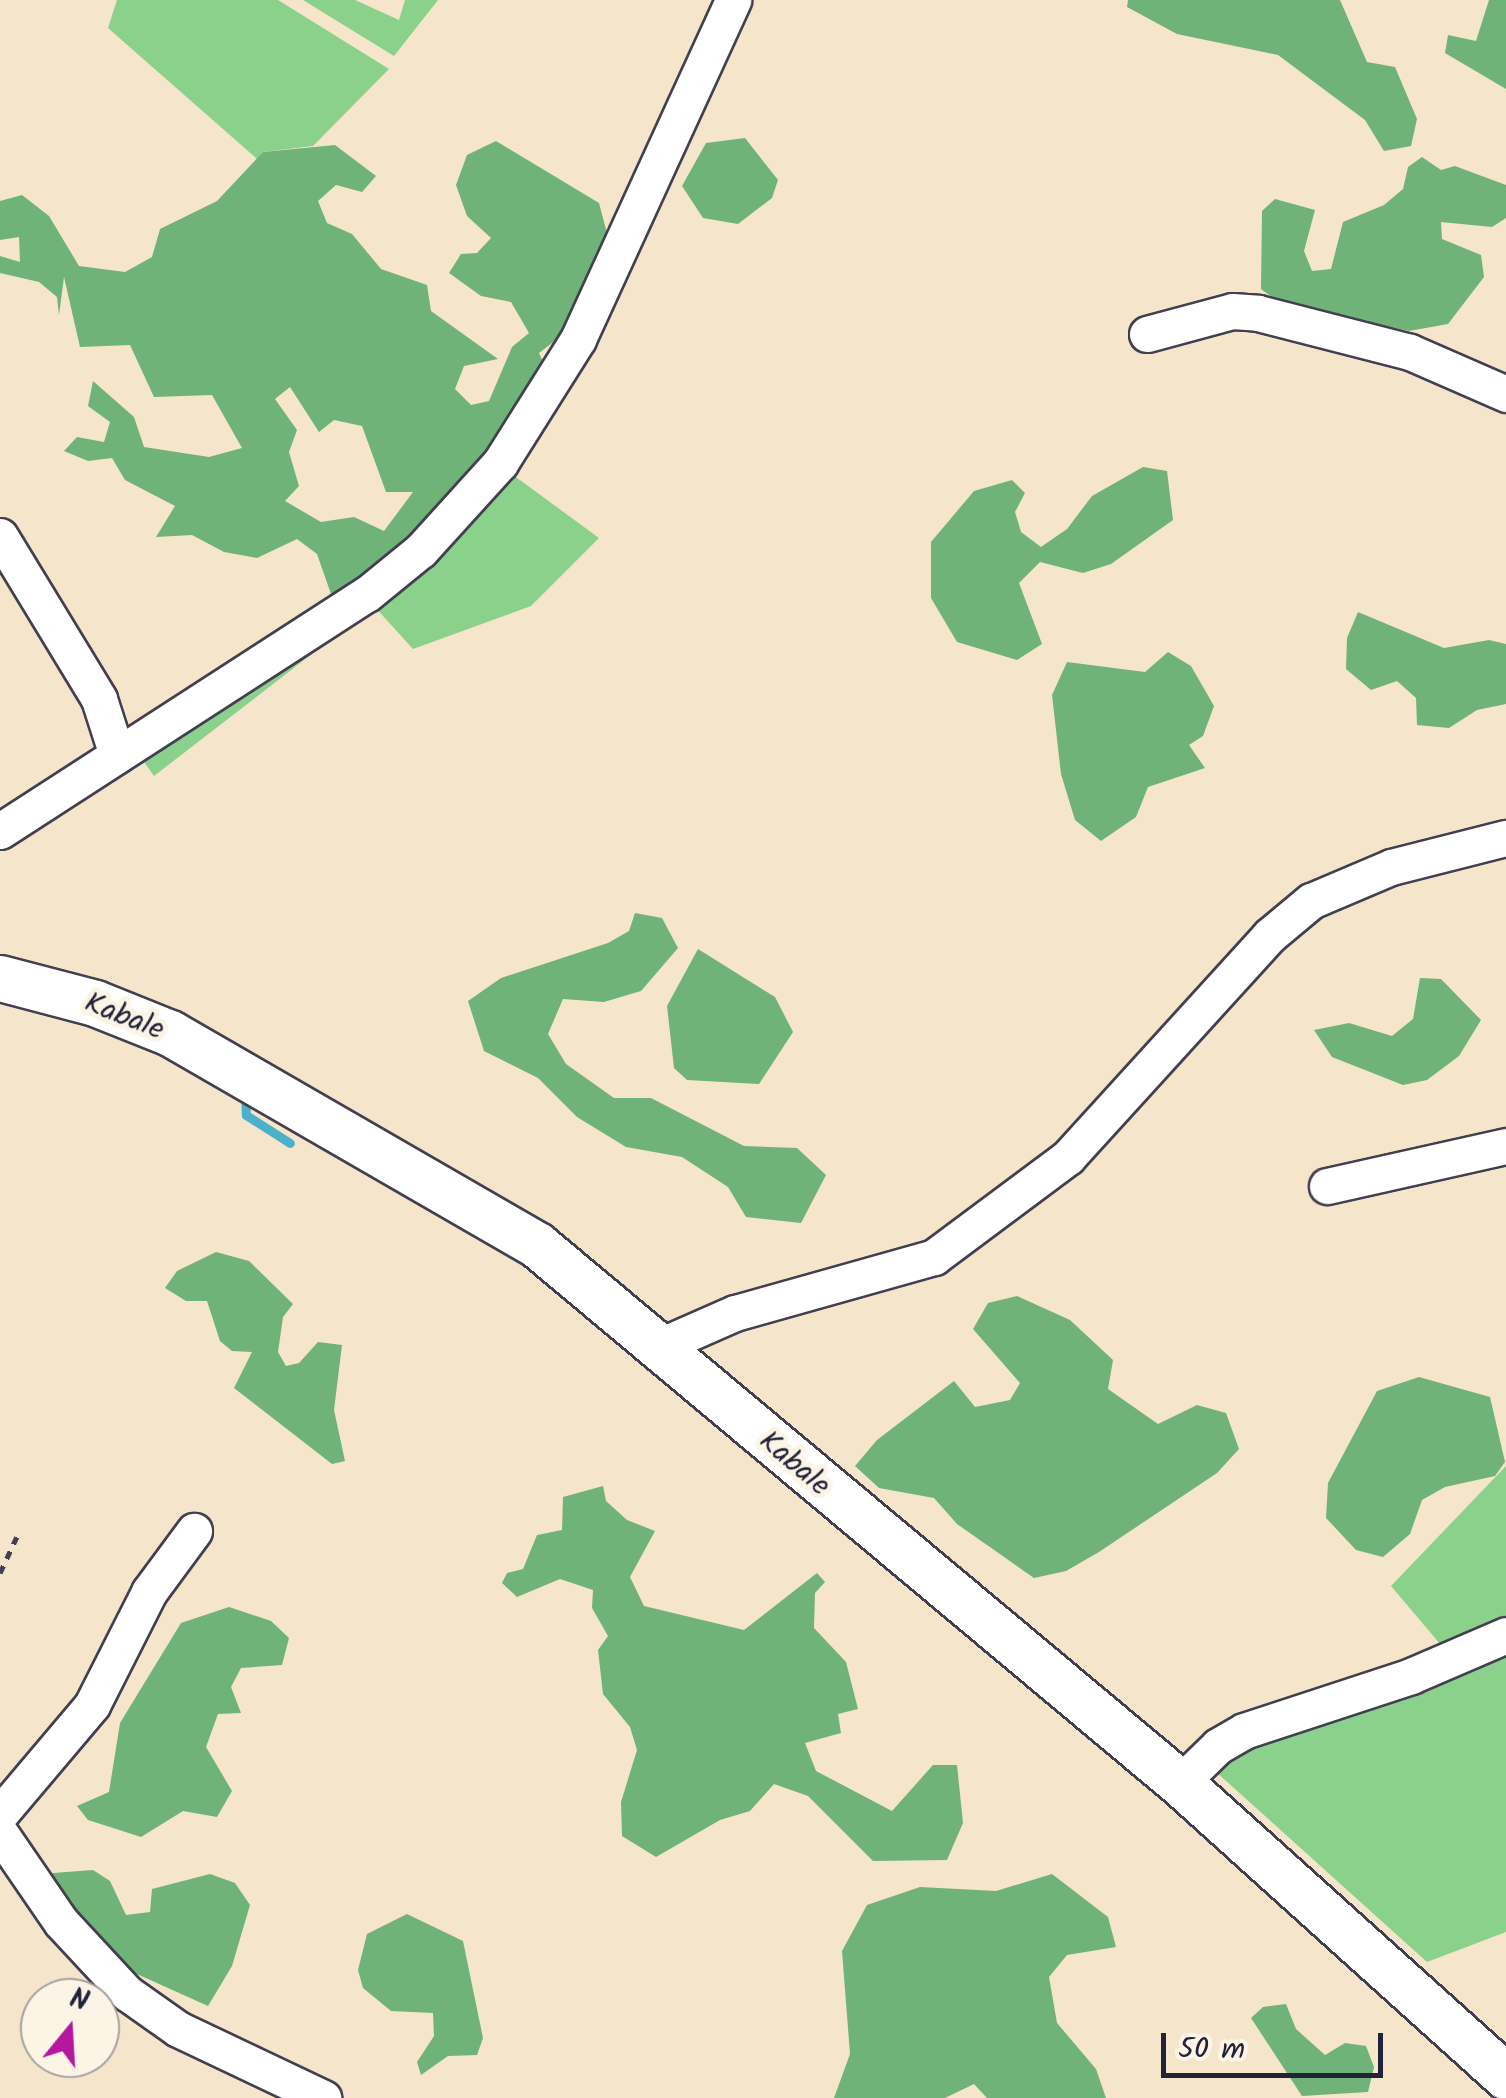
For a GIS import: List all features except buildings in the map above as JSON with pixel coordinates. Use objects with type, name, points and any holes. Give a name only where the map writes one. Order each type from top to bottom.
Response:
[{"type":"street","points":[[0,831],[368,594],[421,550],[500,463],[578,340],[733,0]]},
{"type":"street","points":[[1147,334],[1232,311],[1258,313],[1410,352],[1506,394]]},
{"type":"street","points":[[0,536],[98,699],[117,755]]},
{"type":"street","points":[[662,1346],[735,1314],[934,1257],[1068,1158],[1269,936],[1311,901],[1391,866],[1506,838]]},
{"type":"street","name":"Kabale","points":[[0,978],[95,1002],[170,1033],[401,1161],[537,1245],[662,1346],[770,1445],[1180,1783],[1506,2077]]},
{"type":"street","points":[[1327,1186],[1506,1146]]},
{"type":"street","points":[[0,1814],[92,1705],[150,1592],[194,1531]]},
{"type":"street","points":[[1180,1783],[1218,1746],[1244,1731],[1411,1676],[1506,1635]]},
{"type":"street","points":[[0,1833],[61,1922],[127,1993],[178,2029],[323,2098]]},
{"type":"path","points":[[0,1573],[20,1530]]},
{"type":"green space","points":[[117,0],[278,0],[389,69],[313,146],[263,152],[257,159],[108,28]]},
{"type":"green space","points":[[303,0],[355,0],[399,20],[405,0],[438,0],[394,56]]},
{"type":"green space","points":[[1128,0],[1340,0],[1367,62],[1395,67],[1417,119],[1411,146],[1384,151],[1365,120],[1278,55],[1177,34],[1127,7]]},
{"type":"green space","points":[[1489,0],[1506,0],[1506,89],[1445,53],[1448,35],[1476,41]]},
{"type":"green space","points":[[745,138],[778,180],[772,198],[738,224],[703,218],[682,186],[706,143]]},
{"type":"green space","points":[[496,141],[599,203],[608,237],[602,325],[557,339],[539,353],[548,373],[433,527],[348,593],[331,594],[317,554],[297,539],[257,558],[224,552],[192,535],[156,537],[175,506],[125,480],[112,458],[88,461],[64,451],[77,437],[104,442],[110,422],[88,406],[93,381],[134,417],[144,447],[209,457],[242,448],[212,395],[154,397],[130,345],[80,347],[64,277],[59,315],[57,297],[39,282],[0,273],[0,256],[20,262],[19,237],[0,240],[0,201],[22,195],[49,216],[79,266],[125,272],[152,257],[160,229],[217,201],[263,152],[335,145],[376,176],[362,192],[336,185],[318,201],[327,223],[352,234],[381,269],[427,285],[431,311],[498,359],[464,366],[455,389],[471,405],[489,401],[512,347],[529,333],[511,302],[481,296],[449,273],[461,254],[477,253],[491,238],[467,216],[456,185],[467,155]],"holes":[[[290,387],[319,432],[334,420],[362,426],[386,492],[413,492],[384,531],[354,517],[321,522],[285,501],[299,486],[289,452],[297,430],[275,399]]]},
{"type":"green space","points":[[1422,157],[1441,170],[1455,166],[1506,185],[1506,218],[1492,227],[1441,222],[1442,239],[1481,255],[1484,277],[1448,324],[1409,331],[1281,304],[1261,289],[1262,211],[1275,199],[1315,210],[1304,251],[1312,271],[1331,269],[1343,222],[1384,205],[1403,189],[1408,167]]},
{"type":"green space","points":[[1143,467],[1167,471],[1173,520],[1111,564],[1083,573],[1040,562],[1019,583],[1042,644],[1017,660],[957,642],[931,598],[931,542],[974,491],[1012,480],[1025,493],[1015,512],[1021,532],[1041,547],[1067,529],[1092,496]]},
{"type":"green space","points":[[509,472],[599,538],[531,606],[413,649],[374,606],[154,776],[142,759]]},
{"type":"green space","points":[[1358,612],[1444,648],[1489,640],[1506,644],[1506,704],[1477,710],[1449,728],[1417,725],[1416,698],[1397,681],[1371,690],[1346,669],[1347,638]]},
{"type":"green space","points":[[1168,652],[1191,666],[1214,706],[1203,736],[1189,745],[1205,768],[1148,787],[1136,817],[1101,841],[1075,820],[1061,774],[1052,695],[1067,662],[1145,672]]},
{"type":"green space","points":[[635,913],[662,918],[678,948],[641,991],[604,1002],[563,999],[548,1034],[566,1064],[614,1098],[651,1098],[744,1146],[797,1148],[826,1175],[801,1223],[746,1217],[728,1187],[682,1157],[626,1147],[577,1117],[538,1078],[484,1051],[468,1001],[501,978],[608,943],[629,931]]},
{"type":"green space","points":[[698,949],[775,997],[793,1032],[759,1084],[687,1080],[674,1068],[667,1006]]},
{"type":"green space","points":[[1420,978],[1441,979],[1481,1020],[1459,1056],[1427,1080],[1403,1085],[1332,1057],[1314,1030],[1349,1023],[1392,1036],[1413,1019]]},
{"type":"green space","points":[[216,1252],[249,1261],[293,1304],[283,1317],[278,1352],[286,1366],[299,1363],[318,1342],[342,1345],[334,1410],[345,1461],[332,1464],[234,1388],[252,1352],[232,1351],[220,1341],[207,1301],[186,1301],[165,1288],[177,1271]]},
{"type":"green space","points":[[1017,1296],[1070,1320],[1113,1360],[1108,1389],[1158,1424],[1197,1405],[1226,1413],[1239,1449],[1217,1473],[1099,1552],[1066,1571],[1034,1578],[957,1524],[934,1498],[879,1488],[855,1466],[877,1440],[954,1381],[975,1407],[1010,1400],[1020,1383],[973,1329],[988,1303]]},
{"type":"green space","points":[[1419,1377],[1490,1397],[1505,1462],[1495,1476],[1445,1487],[1422,1500],[1410,1534],[1383,1557],[1356,1550],[1326,1518],[1328,1483],[1377,1391]]},
{"type":"green space","points":[[1506,1466],[1506,1621],[1446,1651],[1391,1586]]},
{"type":"green space","points":[[603,1486],[606,1501],[627,1520],[655,1531],[630,1577],[644,1606],[744,1630],[817,1573],[825,1582],[815,1593],[814,1628],[846,1662],[858,1709],[838,1714],[841,1733],[805,1743],[816,1771],[892,1811],[933,1765],[957,1765],[963,1823],[947,1860],[873,1861],[808,1796],[774,1784],[750,1811],[720,1820],[656,1857],[622,1836],[621,1802],[637,1750],[630,1727],[603,1694],[598,1650],[608,1636],[592,1608],[593,1590],[560,1579],[517,1597],[502,1583],[507,1573],[523,1569],[537,1535],[562,1530],[563,1497]]},
{"type":"green space","points":[[229,1607],[271,1621],[289,1638],[282,1665],[241,1668],[231,1687],[241,1713],[218,1714],[206,1747],[232,1791],[217,1817],[183,1811],[141,1837],[88,1820],[77,1806],[109,1792],[120,1723],[181,1623]]},
{"type":"green space","points":[[1506,1648],[1506,1932],[1427,1962],[1215,1771],[1228,1753]]},
{"type":"green space","points":[[93,1870],[110,1881],[126,1915],[150,1912],[152,1889],[210,1874],[235,1883],[250,1905],[232,1966],[208,2006],[128,1970],[65,1955],[45,1927],[47,1886],[53,1873]]},
{"type":"green space","points":[[1052,1874],[1108,1917],[1116,1947],[1067,1955],[1049,1977],[1057,2023],[1096,2069],[1106,2098],[987,2098],[974,2084],[945,2098],[834,2098],[850,2054],[842,1951],[867,1905],[920,1887],[996,1891]]},
{"type":"green space","points":[[407,1914],[463,1941],[483,2038],[477,2055],[448,2056],[421,2075],[417,2062],[434,2036],[433,2013],[391,2011],[363,1988],[358,1970],[367,1934]]},
{"type":"green space","points":[[1286,2004],[1296,2029],[1325,2055],[1345,2043],[1366,2046],[1374,2067],[1368,2092],[1302,2096],[1251,2018],[1263,2007]]},
{"type":"waterway","points":[[245,1090],[246,1115],[290,1143]]}]
